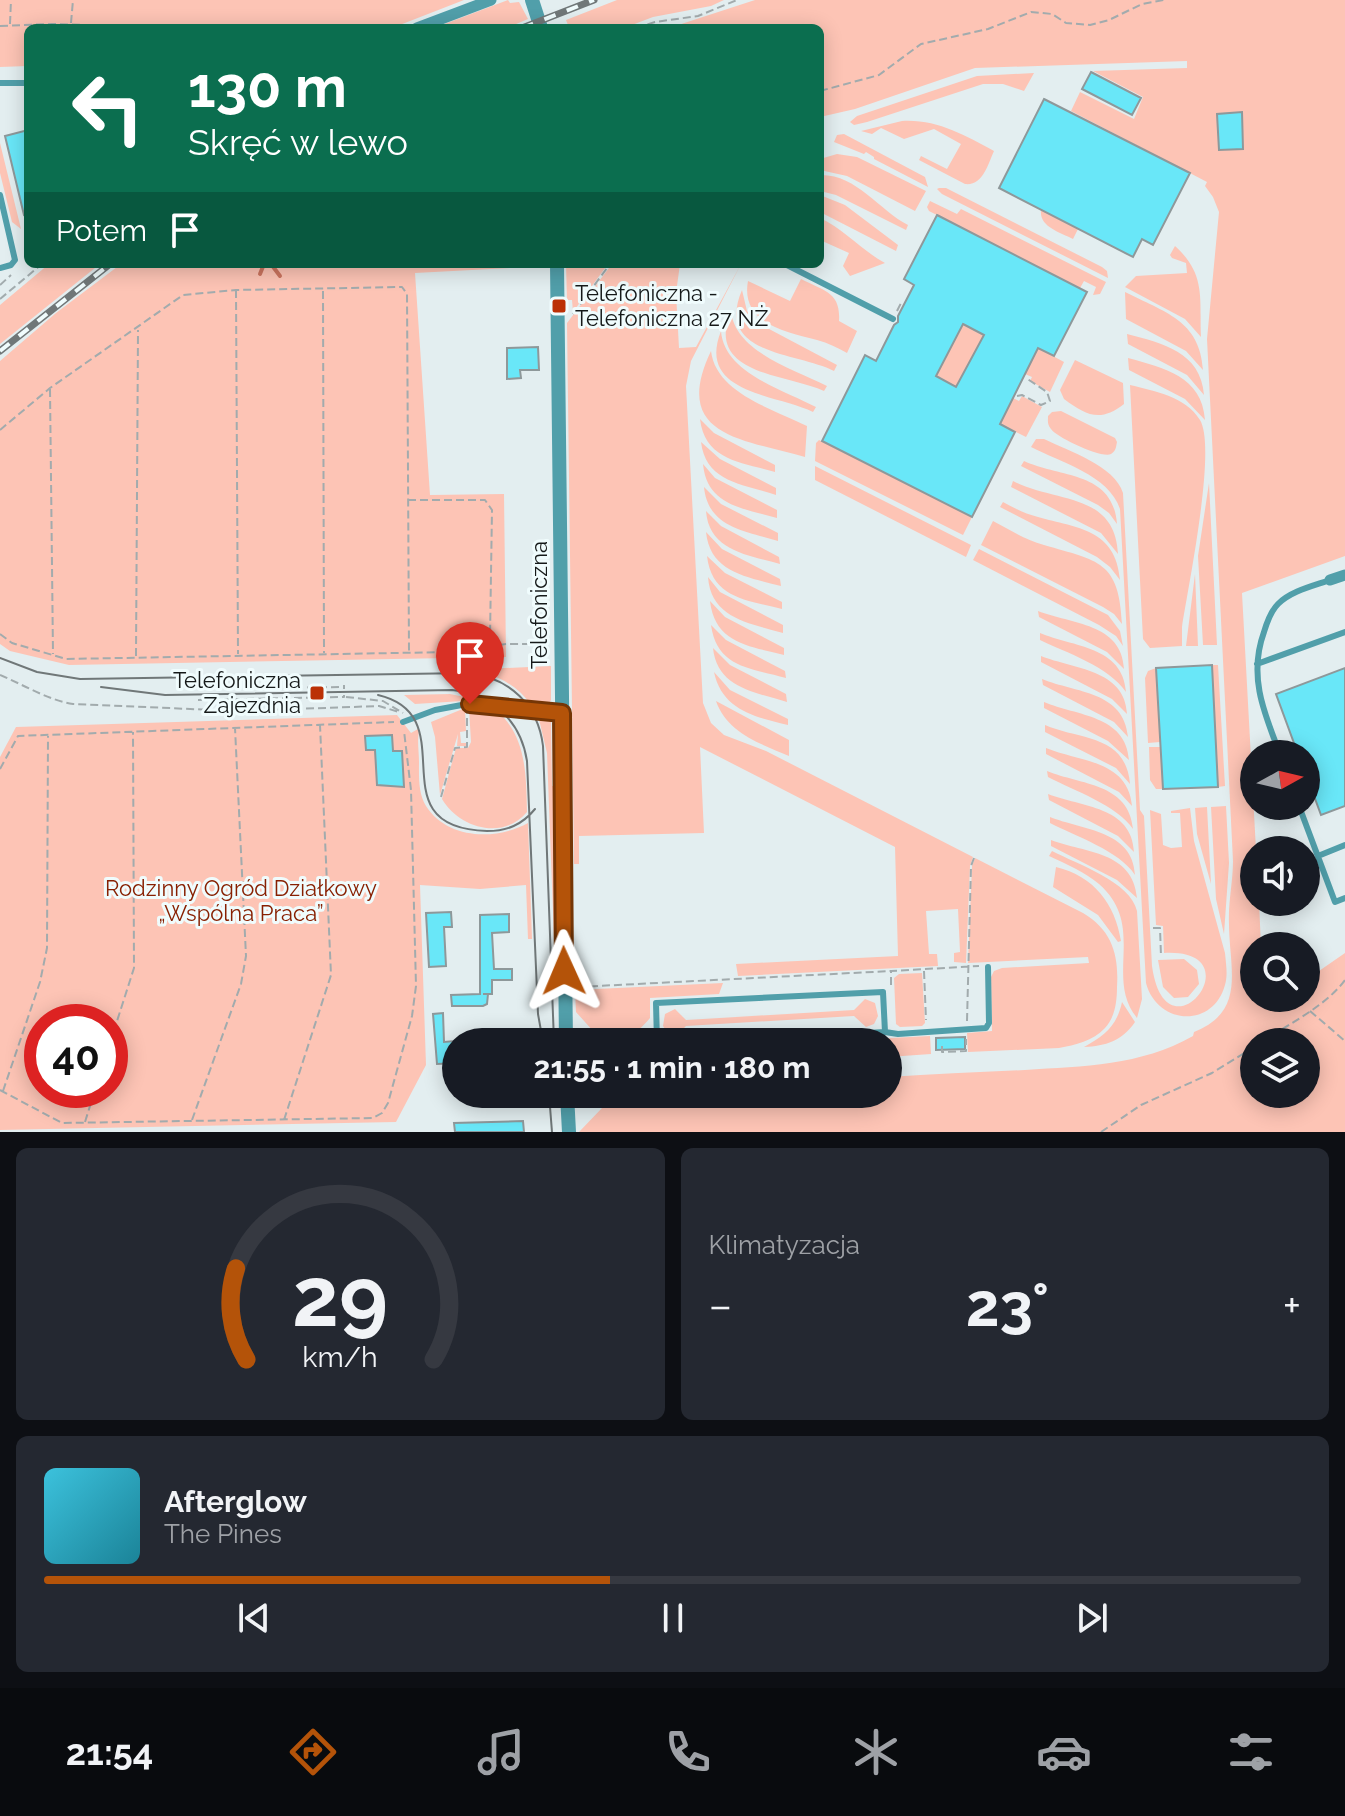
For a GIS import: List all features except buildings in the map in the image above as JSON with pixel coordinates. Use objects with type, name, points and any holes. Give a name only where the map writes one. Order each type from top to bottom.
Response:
[{"type":"street","points":[[428,24],[491,0]]},
{"type":"street","points":[[532,0],[540,24]]},
{"type":"street","name":"Telefoniczna","points":[[557,268],[566,1028]]},
{"type":"street","points":[[1330,580],[1345,575]]},
{"type":"street","points":[[568,1108],[569,1132]]},
{"type":"lane","points":[[0,83],[24,83]]},
{"type":"lane","points":[[0,195],[15,260],[11,265],[0,268]]},
{"type":"lane","points":[[793,268],[893,319]]},
{"type":"lane","points":[[1275,740],[1256,682],[1261,640],[1268,618],[1278,604],[1291,595],[1330,580]]},
{"type":"lane","points":[[1257,664],[1345,632]]},
{"type":"lane","points":[[406,721],[435,710],[467,704],[562,713]]},
{"type":"lane","points":[[1320,855],[1345,845]]},
{"type":"lane","points":[[1320,861],[1335,902],[1345,898]]},
{"type":"lane","points":[[902,1032],[983,1029],[988,1025],[988,967]]},
{"type":"lane","points":[[657,1028],[656,1003],[883,992],[885,1028]]},
{"type":"path","points":[[10,26],[11,0]]},
{"type":"path","points":[[71,24],[73,0]]},
{"type":"path","points":[[649,24],[698,16],[737,0]]},
{"type":"path","points":[[824,90],[879,75],[921,44],[988,29],[1031,12],[1052,14],[1066,23],[1090,25],[1109,20],[1142,4],[1164,0]]},
{"type":"path","points":[[0,26],[24,26]]},
{"type":"path","points":[[0,299],[37,268]]},
{"type":"path","points":[[559,319],[569,318],[607,268]]},
{"type":"path","points":[[21,269],[25,278]]},
{"type":"path","points":[[0,430],[50,388],[183,295],[236,290],[402,287],[407,294],[409,652]]},
{"type":"path","points":[[323,289],[324,654]]},
{"type":"path","points":[[236,290],[238,656]]},
{"type":"path","points":[[898,308],[902,301]]},
{"type":"path","points":[[136,657],[138,327]]},
{"type":"path","points":[[1017,396],[1022,395],[1041,405],[1050,401],[1047,392],[1026,378]]},
{"type":"path","points":[[50,388],[53,655]]},
{"type":"path","points":[[408,500],[485,500],[490,504],[492,648]]},
{"type":"path","points":[[0,634],[12,643],[66,659],[409,652],[561,643]]},
{"type":"path","points":[[0,675],[46,693],[55,701],[73,704],[238,711],[379,706],[395,710],[406,721]]},
{"type":"path","points":[[271,688],[344,687]]},
{"type":"path","points":[[48,735],[47,948],[40,982],[1,1091],[62,1123],[373,1118],[382,1113],[388,1103],[412,1016],[416,986],[406,721],[389,702],[368,698],[198,700]]},
{"type":"path","points":[[441,797],[455,748],[467,747],[467,704]]},
{"type":"path","points":[[0,769],[18,736],[406,721]]},
{"type":"path","points":[[284,1120],[331,975],[320,724]]},
{"type":"path","points":[[191,1121],[241,984],[246,956],[235,728]]},
{"type":"path","points":[[122,1004],[134,968],[133,732]]},
{"type":"path","points":[[942,1046],[942,1052],[966,1051],[971,866],[974,858]]},
{"type":"path","points":[[1153,928],[1160,928],[1161,956]]},
{"type":"path","points":[[572,987],[988,967]]},
{"type":"path","points":[[924,970],[927,1028],[930,1033]]},
{"type":"path","points":[[891,971],[892,996]]},
{"type":"path","points":[[793,976],[794,986]]},
{"type":"path","points":[[770,977],[770,987]]},
{"type":"path","points":[[1320,1005],[1332,998],[1345,980]]},
{"type":"path","points":[[1283,1028],[1307,1012]]},
{"type":"path","points":[[1310,1012],[1345,1041]]},
{"type":"path","points":[[1101,1132],[1141,1105],[1212,1073],[1240,1056]]},
{"type":"path","points":[[85,1123],[90,1108]]},
{"type":"green space","points":[[0,0],[464,0],[402,24],[24,24],[24,66],[0,67]]},
{"type":"green space","points":[[508,0],[510,3],[519,2],[528,19],[516,24],[445,24]]},
{"type":"green space","points":[[617,0],[724,0],[711,6],[653,17],[635,24],[568,24],[566,20]]},
{"type":"green space","points":[[755,0],[1345,0],[1345,556],[1242,593],[1250,740],[1240,740],[1240,820],[1254,820],[1255,836],[1240,836],[1240,916],[1260,916],[1260,932],[1240,932],[1240,1012],[1320,1012],[1320,970],[1345,953],[1345,1132],[579,1132],[602,1108],[902,1108],[902,1076],[1069,1067],[1132,1059],[1193,1036],[1194,1032],[1211,1023],[1222,1012],[1228,1000],[1232,972],[1229,916],[1233,861],[1207,339],[1219,212],[1205,186],[1207,182],[1071,111],[1080,92],[1134,119],[1143,97],[1093,71],[1187,68],[1187,61],[975,68],[855,109],[824,116],[824,24],[681,24]],"holes":[[[1241,112],[1243,149],[1220,150],[1217,114]]]},
{"type":"green space","points":[[1034,73],[1024,91],[1003,84],[983,84],[867,122],[854,125],[850,122],[857,116],[977,76]]},
{"type":"green space","points":[[902,121],[939,125],[994,151],[981,178],[965,184],[919,160],[921,156],[947,169],[961,144],[934,129],[904,139],[881,128],[872,134],[861,131]]},
{"type":"green space","points":[[844,134],[925,177],[928,187],[866,152],[864,154],[834,142],[837,135]]},
{"type":"green space","points":[[0,143],[21,229],[12,222],[0,173]]},
{"type":"green space","points":[[837,154],[857,157],[926,191],[915,211],[847,176],[824,171],[824,158]]},
{"type":"green space","points":[[824,175],[856,186],[908,225],[906,230],[824,192]]},
{"type":"green space","points":[[939,188],[946,188],[1102,267],[1107,271],[1108,278],[942,194]]},
{"type":"green space","points":[[824,197],[845,205],[898,245],[896,251],[824,214]]},
{"type":"green space","points":[[930,201],[957,214],[961,209],[1106,282],[1100,294],[1093,295],[1096,287],[1084,281],[1080,288],[929,211]]},
{"type":"green space","points":[[1041,210],[1078,229],[1073,239],[1047,225]]},
{"type":"green space","points":[[824,220],[885,263],[850,276],[843,266],[849,253],[824,242]]},
{"type":"green space","points":[[1175,246],[1197,278],[1201,337],[1185,319],[1125,287],[1136,276],[1187,273],[1186,263],[1170,255]]},
{"type":"green space","points":[[44,268],[95,268],[0,344],[0,305]]},
{"type":"green space","points":[[116,268],[508,268],[415,273],[430,495],[504,494],[506,657],[69,665],[10,651],[0,644],[0,361]]},
{"type":"green space","points":[[566,268],[605,268],[573,312],[572,300],[567,300]]},
{"type":"green space","points":[[609,268],[679,268],[676,293],[679,348],[696,347],[739,268],[691,361],[686,386],[703,703],[711,723],[724,735],[766,751],[973,857],[970,866],[966,963],[954,962],[954,953],[960,952],[958,909],[926,911],[929,954],[937,954],[938,966],[738,976],[736,964],[898,956],[895,847],[700,747],[704,833],[579,836],[579,864],[574,864],[567,323]]},
{"type":"green space","points":[[801,279],[834,298],[839,321],[857,331],[847,353],[768,324],[751,307],[747,296],[748,281],[790,301]]},
{"type":"green space","points":[[742,290],[747,311],[756,322],[837,365],[834,371],[749,340],[740,328],[736,312]]},
{"type":"green space","points":[[1125,292],[1166,312],[1187,329],[1195,340],[1203,370],[1186,351],[1126,319]]},
{"type":"green space","points":[[731,311],[743,338],[754,348],[783,366],[827,386],[824,391],[754,369],[739,360],[729,348],[726,332]]},
{"type":"green space","points":[[963,324],[984,335],[956,387],[936,376]]},
{"type":"green space","points":[[721,331],[725,346],[744,369],[816,407],[813,412],[761,395],[730,380],[720,368],[716,352]]},
{"type":"green space","points":[[1127,334],[1166,346],[1188,359],[1201,380],[1204,395],[1187,375],[1128,344]]},
{"type":"green space","points":[[1038,348],[1064,362],[1050,392],[1030,381],[1032,377],[1025,374]]},
{"type":"green space","points":[[711,351],[715,366],[735,389],[807,426],[805,457],[738,438],[720,430],[707,418],[700,401],[701,380]]},
{"type":"green space","points":[[1128,358],[1167,370],[1189,384],[1197,393],[1205,420],[1185,399],[1129,370]]},
{"type":"green space","points":[[1075,360],[1123,383],[1124,404],[1108,413],[1093,415],[1064,399],[1060,390]]},
{"type":"green space","points":[[1130,385],[1168,396],[1186,405],[1200,420],[1204,435],[1203,487],[1182,627],[1182,646],[1150,648],[1143,639]]},
{"type":"green space","points":[[1022,396],[1042,407],[1026,437],[1000,424],[1013,398],[1019,401]]},
{"type":"green space","points":[[1061,411],[1115,438],[1114,452],[1106,455],[1089,450],[1055,433],[1049,426],[1048,416]]},
{"type":"green space","points":[[700,419],[714,433],[775,465],[775,472],[738,462],[717,452],[703,433]]},
{"type":"green space","points":[[1036,439],[1044,439],[1101,467],[1118,483],[1123,493],[1140,810],[1144,816],[1152,966],[1160,994],[1173,1005],[1187,1005],[1198,995],[1205,981],[1204,967],[1191,956],[1164,953],[1163,926],[1156,925],[1150,810],[1161,814],[1163,845],[1171,848],[1182,847],[1180,813],[1171,811],[1190,808],[1194,841],[1225,953],[1226,969],[1225,985],[1219,999],[1198,1015],[1173,1014],[1161,1007],[1146,983],[1120,509],[1106,487],[1095,478],[1031,447]]},
{"type":"green space","points":[[819,440],[972,517],[963,535],[815,461]]},
{"type":"green space","points":[[701,442],[720,459],[776,488],[776,495],[718,474],[704,456]]},
{"type":"green space","points":[[1024,461],[1096,485],[1106,494],[1113,507],[1117,524],[1098,505],[1021,466]]},
{"type":"green space","points":[[703,464],[715,478],[777,510],[777,518],[740,508],[719,497],[711,489]]},
{"type":"green space","points":[[815,466],[971,545],[966,557],[815,480]]},
{"type":"green space","points":[[1013,481],[1095,509],[1114,534],[1118,554],[1101,533],[1011,487]]},
{"type":"green space","points":[[1209,483],[1217,645],[1203,645],[1198,556]]},
{"type":"green space","points":[[704,487],[721,504],[778,533],[778,541],[730,526],[713,511]]},
{"type":"green space","points":[[1003,502],[1029,514],[1080,528],[1103,541],[1117,563],[1120,580],[1097,557],[1000,507]]},
{"type":"green space","points":[[706,511],[721,526],[779,557],[780,564],[743,554],[722,543],[714,535]]},
{"type":"green space","points":[[993,521],[1031,540],[1079,555],[1102,567],[1116,587],[1122,624],[1103,607],[981,545]]},
{"type":"green space","points":[[706,532],[722,549],[780,579],[781,586],[744,576],[723,565],[709,546]]},
{"type":"green space","points":[[979,549],[1108,615],[1120,631],[1123,646],[1116,636],[1099,625],[973,560]]},
{"type":"green space","points":[[707,556],[725,573],[782,602],[782,609],[745,600],[724,589],[710,570]]},
{"type":"green space","points":[[1195,574],[1198,646],[1186,646]]},
{"type":"green space","points":[[708,577],[720,592],[783,625],[783,633],[746,622],[724,611],[716,602]]},
{"type":"green space","points":[[710,601],[725,617],[784,648],[784,655],[747,645],[727,635],[713,615]]},
{"type":"green space","points":[[1038,611],[1105,634],[1121,654],[1124,669],[1107,652],[1039,617]]},
{"type":"green space","points":[[711,625],[726,640],[785,671],[786,678],[748,668],[728,658],[720,650]]},
{"type":"green space","points":[[1040,633],[1094,650],[1106,657],[1116,665],[1123,677],[1126,692],[1098,668],[1040,640]]},
{"type":"green space","points":[[713,648],[730,665],[786,694],[787,702],[751,691],[730,680],[716,661]]},
{"type":"green space","points":[[1041,656],[1107,679],[1124,699],[1127,714],[1112,699],[1041,662]]},
{"type":"green space","points":[[1212,665],[1218,665],[1225,786],[1218,787]]},
{"type":"green space","points":[[551,666],[551,700],[547,707],[532,706],[517,690],[500,679],[460,670]]},
{"type":"green space","points":[[1156,668],[1160,742],[1148,743],[1145,678],[1148,671]]},
{"type":"green space","points":[[714,672],[730,690],[788,719],[788,725],[752,715],[732,703],[718,685]]},
{"type":"green space","points":[[1042,679],[1108,702],[1118,710],[1125,722],[1128,737],[1114,722],[1043,685]]},
{"type":"green space","points":[[450,694],[479,700],[415,704],[404,695]]},
{"type":"green space","points":[[716,701],[789,740],[789,756],[746,736],[728,721]]},
{"type":"green space","points":[[1044,702],[1098,719],[1109,726],[1126,745],[1129,760],[1108,741],[1044,708]]},
{"type":"green space","points":[[465,708],[466,731],[460,732],[461,743],[466,743],[466,746],[457,746],[458,734],[440,795],[431,722]]},
{"type":"green space","points":[[469,708],[497,711],[507,721],[519,745],[525,771],[527,812],[506,826],[494,828],[470,824],[442,799],[456,748],[468,748],[471,742]]},
{"type":"green space","name":"Rodzinny Ogród Działkowy „Wspólna Praca”","points":[[397,715],[411,733],[418,729],[420,790],[423,801],[435,817],[459,831],[472,834],[501,833],[528,823],[532,939],[528,939],[526,885],[480,889],[420,885],[426,1065],[396,1122],[0,1130],[0,757],[16,727]]},
{"type":"green space","points":[[538,715],[547,715],[551,722],[552,786],[556,786],[557,937],[554,939],[547,753]]},
{"type":"green space","points":[[1045,725],[1110,747],[1127,768],[1130,784],[1116,768],[1045,732]]},
{"type":"green space","points":[[1149,747],[1161,747],[1163,789],[1156,789],[1150,780]]},
{"type":"green space","points":[[1046,748],[1112,771],[1129,791],[1132,806],[1119,792],[1046,754]]},
{"type":"green space","points":[[1047,771],[1113,794],[1123,802],[1130,814],[1133,829],[1106,806],[1048,777]]},
{"type":"green space","points":[[1048,794],[1115,817],[1131,837],[1134,852],[1118,836],[1049,800]]},
{"type":"green space","points":[[1226,806],[1229,863],[1224,934],[1216,899],[1211,807]]},
{"type":"green space","points":[[1207,807],[1211,884],[1197,834],[1195,808]]},
{"type":"green space","points":[[1050,817],[1116,840],[1132,860],[1135,875],[1108,851],[1050,823]]},
{"type":"green space","points":[[1051,840],[1117,862],[1134,883],[1137,898],[1117,880],[1051,846]]},
{"type":"green space","points":[[1052,851],[1102,875],[1125,891],[1133,901],[1137,911],[1142,999],[1137,1018],[1124,986],[1121,917],[1113,900],[1094,880],[1049,856]]},
{"type":"green space","points":[[975,858],[1083,913],[1107,935],[1117,964],[1117,998],[1111,1019],[1095,1036],[1059,1048],[968,1052],[967,1033],[992,1031],[991,977],[994,971],[1089,963],[1088,957],[968,963],[972,866]]},
{"type":"green space","points":[[1056,867],[1081,877],[1100,894],[1114,915],[1121,941],[1118,942],[1098,915],[1053,887]]},
{"type":"green space","points":[[1184,959],[1197,970],[1199,984],[1188,997],[1174,998],[1163,987],[1158,960]]},
{"type":"green space","points":[[922,973],[925,1023],[922,1026],[900,1027],[896,1024],[894,978],[899,974]]},
{"type":"green space","points":[[723,983],[719,994],[650,998],[650,1018],[640,1028],[590,1028],[576,1012],[575,990]]},
{"type":"green space","points":[[865,999],[875,1003],[878,1016],[874,1024],[866,1027],[854,1016],[684,1028],[663,1026],[665,1014],[675,1009],[686,1020],[854,1010]]},
{"type":"green space","points":[[1122,1002],[1135,1022],[1125,1034],[1113,1041],[1084,1047],[1109,1029],[1117,1018]]},
{"type":"green space","points":[[930,1036],[931,1054],[902,1056],[902,1037]]},
{"type":"waterway","points":[[260,274],[262,268]]},
{"type":"waterway","points":[[274,268],[280,276]]},
{"type":"tram line","points":[[0,658],[37,672],[80,679],[469,673],[509,687],[520,696],[535,718],[543,746],[553,1028]]},
{"type":"tram line","points":[[101,687],[165,695],[452,690],[480,697],[503,712],[519,734],[527,761],[540,1028]]},
{"type":"tram line","points":[[378,695],[404,707],[417,725],[426,792],[435,811],[453,825],[487,831],[501,830],[519,823],[535,809]]},
{"type":"tram line","points":[[550,1108],[552,1132]]},
{"type":"railway","points":[[532,24],[594,0]]},
{"type":"railway","points":[[0,351],[105,268]]},
{"type":"place","name":"Telefoniczna - Telefoniczna 27 NŻ","points":[[559,306]]},
{"type":"place","name":"Telefoniczna Zajezdnia","points":[[317,693]]},
{"type":"route","points":[[470,704],[562,713],[564,971]]}]
